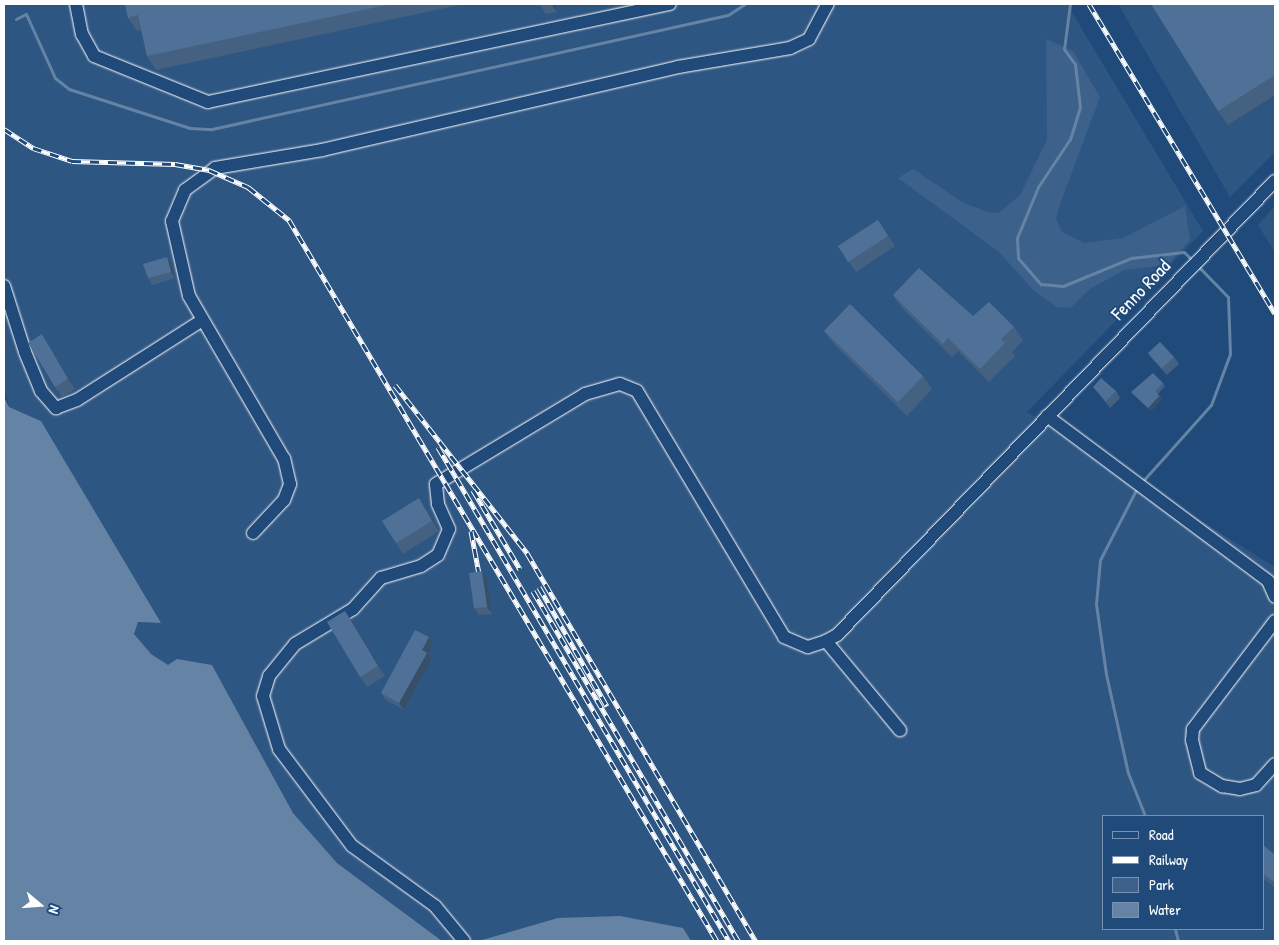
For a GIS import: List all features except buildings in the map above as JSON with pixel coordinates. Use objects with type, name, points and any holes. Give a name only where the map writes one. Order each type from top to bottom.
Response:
[{"type":"street","points":[[76,4],[82,34],[94,56],[208,102],[670,4]]},
{"type":"street","points":[[253,533],[284,500],[290,484],[284,459],[201,321],[189,296],[172,221],[185,190],[209,170],[322,150],[678,67],[790,48],[809,39],[828,4]]},
{"type":"street","name":"Fenno Road","points":[[826,641],[837,635],[1035,427],[1275,181]]},
{"type":"street","points":[[4,286],[24,352],[41,391],[56,408],[77,400],[201,321]]},
{"type":"street","points":[[464,941],[435,906],[352,846],[279,749],[264,696],[269,676],[295,644],[353,609],[381,578],[421,566],[438,555],[449,529],[438,504],[436,484],[585,394],[620,384],[637,390],[784,637],[808,647],[826,641],[900,730]]},
{"type":"street","points":[[1047,416],[1268,580],[1275,597]]},
{"type":"street","points":[[1275,621],[1193,728],[1192,740],[1200,773],[1222,786],[1240,789],[1256,785],[1275,764]]},
{"type":"shaded area","points":[[4,4],[1067,4],[1203,231],[1027,412],[1275,567],[1275,941],[442,941],[337,863],[293,813],[212,665],[168,666],[151,655],[134,634],[138,622],[160,623],[41,421],[9,407],[4,386]]},
{"type":"shaded area","points":[[1118,4],[1275,4],[1275,152],[1230,197]]},
{"type":"shaded area","points":[[1275,206],[1275,253],[1258,225]]},
{"type":"green space","points":[[1046,39],[1073,51],[1100,97],[1060,204],[1056,219],[1062,232],[1084,243],[1123,238],[1185,206],[1190,240],[1167,265],[1124,270],[1090,289],[1070,308],[1057,307],[1034,291],[999,252],[898,178],[913,169],[962,202],[987,212],[999,213],[1020,195],[1047,140]]},
{"type":"water","points":[[4,397],[9,407],[41,421],[161,623],[138,622],[134,634],[151,654],[168,665],[177,659],[212,665],[293,813],[337,863],[442,941],[4,941]]},
{"type":"water","points":[[620,916],[683,928],[691,941],[482,940],[558,918]]},
{"type":"waterway","points":[[16,19],[26,14],[55,78],[69,89],[190,128],[212,129],[728,15],[745,4]]},
{"type":"waterway","points":[[1070,4],[1064,49],[1075,64],[1080,107],[1070,139],[1038,187],[1017,238],[1018,258],[1041,284],[1063,286],[1131,258],[1184,252],[1193,261]]},
{"type":"waterway","points":[[1141,483],[1211,405],[1230,354],[1228,297],[1198,266]]},
{"type":"waterway","points":[[1137,488],[1100,560],[1096,604],[1106,674],[1128,773],[1145,815]]},
{"type":"waterway","points":[[1175,930],[1178,941]]},
{"type":"railway","points":[[1089,4],[1275,313]]},
{"type":"railway","points":[[4,129],[33,148],[72,161],[175,164],[209,170],[248,187],[289,220],[717,941]]},
{"type":"railway","points":[[395,385],[527,553],[756,941]]},
{"type":"railway","points":[[438,447],[729,941]]},
{"type":"railway","points":[[473,490],[520,569]]},
{"type":"railway","points":[[471,531],[480,579]]},
{"type":"railway","points":[[539,587],[607,706]]},
{"type":"railway","points":[[533,591],[738,941]]}]
